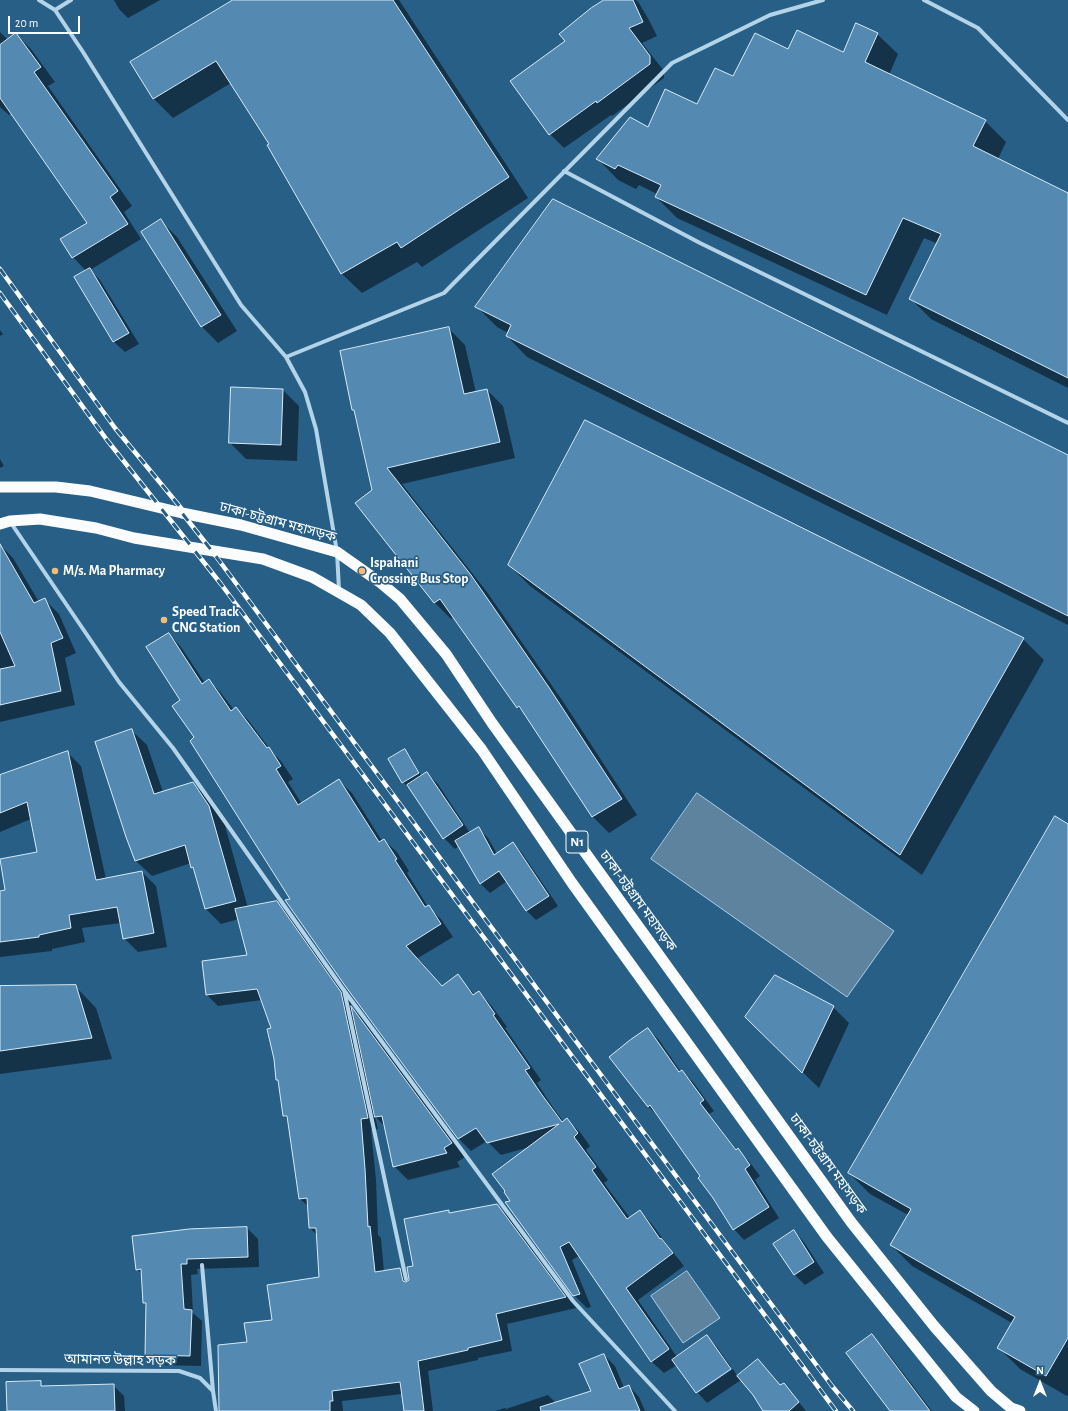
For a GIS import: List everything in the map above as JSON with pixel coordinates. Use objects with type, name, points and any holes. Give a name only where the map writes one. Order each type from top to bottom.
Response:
[{"type":"highway","name":"ঢাকা-চট্টগ্রাম মহাসড়ক","points":[[0,487],[56,487],[90,491],[182,513],[241,525],[337,552],[381,583],[400,599],[446,654],[492,723],[851,1222],[934,1326],[986,1385],[1011,1408],[1020,1411]]},
{"type":"highway","name":"N1","points":[[5,522],[40,519],[96,528],[134,538],[263,559],[312,577],[361,605],[390,633],[477,744],[577,889],[827,1237],[956,1397],[974,1411]]},
{"type":"street","points":[[39,0],[55,10],[83,52],[241,305],[286,357],[305,392],[316,429],[337,552],[340,592]]},
{"type":"street","points":[[55,10],[71,0]]},
{"type":"street","points":[[286,357],[444,293],[672,63],[770,15],[823,0]]},
{"type":"street","points":[[924,0],[978,28],[1068,120]]},
{"type":"street","points":[[564,171],[700,243],[1068,423]]},
{"type":"street","points":[[5,522],[119,682],[173,748],[343,989],[573,1301],[675,1411]]},
{"type":"street","points":[[343,989],[406,1279]]},
{"type":"street","points":[[202,1265],[216,1411]]},
{"type":"street","name":"আমানত উল্লাহ সড়ক","points":[[0,1370],[179,1371],[200,1378],[213,1391]]},
{"type":"water","points":[[697,793],[894,931],[847,997],[651,859]]},
{"type":"water","points":[[687,1271],[720,1318],[683,1343],[651,1296]]},
{"type":"building","points":[[233,0],[393,0],[509,177],[401,248],[397,242],[341,274],[267,145],[269,144],[216,61],[153,99],[130,62]]},
{"type":"building","points":[[604,0],[633,0],[643,22],[629,28],[650,56],[650,64],[597,103],[596,101],[549,135],[510,81],[565,41],[559,34],[591,8]]},
{"type":"building","points":[[856,23],[878,33],[865,62],[986,120],[973,146],[1068,193],[1068,378],[909,299],[941,234],[903,218],[866,295],[655,197],[661,185],[618,165],[615,169],[596,159],[630,117],[648,127],[665,89],[697,104],[715,68],[733,76],[755,33],[788,49],[797,30],[843,52]]},
{"type":"building","points":[[16,33],[41,67],[34,72],[118,191],[110,197],[128,224],[72,258],[60,239],[87,223],[0,98],[0,45]]},
{"type":"building","points":[[553,199],[1068,455],[1068,616],[506,336],[511,325],[475,307]]},
{"type":"building","points":[[161,219],[221,315],[201,327],[141,232]]},
{"type":"building","points":[[90,268],[129,333],[113,342],[74,277]]},
{"type":"building","points":[[449,327],[464,394],[487,389],[500,442],[387,468],[471,575],[548,686],[622,799],[592,817],[519,706],[517,708],[440,599],[434,603],[355,503],[372,490],[354,410],[352,410],[340,351]]},
{"type":"building","points":[[231,387],[283,389],[281,445],[229,443]]},
{"type":"building","points":[[585,420],[1024,638],[900,855],[508,565]]},
{"type":"building","points":[[0,544],[34,603],[45,598],[63,638],[51,643],[61,691],[0,705],[0,669],[15,666],[0,632]]},
{"type":"building","points":[[169,633],[202,684],[209,679],[231,711],[236,707],[267,748],[269,747],[281,766],[276,769],[298,805],[339,779],[379,842],[384,839],[397,859],[395,860],[425,907],[429,905],[441,924],[406,946],[442,986],[458,974],[473,995],[479,991],[495,1014],[493,1015],[530,1068],[525,1070],[542,1095],[562,1122],[567,1118],[578,1133],[574,1137],[596,1167],[592,1170],[627,1219],[640,1210],[660,1239],[661,1238],[673,1253],[626,1288],[669,1349],[651,1362],[569,1242],[560,1247],[580,1294],[573,1296],[505,1202],[510,1201],[504,1192],[505,1191],[492,1174],[559,1124],[487,1143],[476,1128],[458,1139],[346,987],[285,900],[290,899],[190,741],[194,737],[172,706],[180,700],[146,647]]},
{"type":"building","points":[[132,729],[154,794],[193,782],[209,806],[236,901],[205,909],[185,845],[135,861],[95,742]]},
{"type":"building","points":[[405,749],[419,773],[402,783],[388,759]]},
{"type":"building","points":[[68,751],[96,880],[142,871],[154,933],[123,939],[117,907],[69,915],[71,928],[39,935],[39,937],[0,942],[0,891],[5,890],[0,859],[37,852],[27,802],[0,813],[0,775]]},
{"type":"building","points":[[427,772],[463,825],[443,839],[407,785]]},
{"type":"building","points":[[1055,816],[1068,824],[1068,1338],[1046,1376],[997,1348],[1015,1317],[890,1245],[911,1209],[848,1173]]},
{"type":"building","points":[[479,827],[494,855],[513,842],[549,896],[526,911],[499,871],[480,884],[455,841]]},
{"type":"building","points":[[277,901],[341,992],[368,1118],[361,1119],[368,1227],[370,1226],[375,1272],[400,1268],[403,1281],[406,1282],[409,1280],[407,1267],[413,1266],[404,1219],[449,1210],[449,1213],[497,1204],[566,1297],[496,1314],[502,1340],[468,1348],[468,1350],[418,1361],[424,1411],[404,1411],[400,1382],[332,1391],[333,1401],[330,1401],[330,1411],[219,1411],[218,1345],[247,1342],[244,1323],[272,1320],[267,1285],[319,1277],[316,1228],[309,1228],[307,1198],[299,1199],[287,1116],[283,1116],[278,1080],[276,1080],[274,1059],[267,1029],[271,1028],[257,989],[206,995],[202,961],[247,955],[235,909]]},
{"type":"building","points":[[775,975],[834,1006],[802,1073],[745,1017]]},
{"type":"building","points":[[76,985],[92,1038],[0,1051],[0,986]]},
{"type":"building","points":[[351,1006],[452,1143],[444,1148],[447,1153],[393,1167],[382,1116],[375,1117]]},
{"type":"building","points":[[648,1028],[679,1072],[682,1070],[704,1100],[700,1103],[736,1150],[738,1148],[750,1165],[745,1169],[769,1207],[733,1230],[713,1198],[698,1178],[700,1176],[650,1105],[648,1107],[609,1057]]},
{"type":"building","points":[[247,1227],[248,1257],[187,1259],[187,1264],[181,1264],[184,1309],[192,1310],[190,1356],[145,1355],[146,1303],[143,1303],[141,1269],[136,1270],[132,1236],[189,1229]]},
{"type":"building","points":[[794,1230],[814,1262],[794,1275],[773,1244]]},
{"type":"building","points":[[872,1334],[930,1411],[890,1411],[846,1353]]},
{"type":"building","points":[[707,1335],[731,1369],[696,1393],[672,1360]]},
{"type":"building","points":[[604,1354],[619,1389],[629,1385],[640,1411],[541,1411],[540,1407],[591,1391],[579,1364]]},
{"type":"building","points":[[758,1359],[780,1385],[784,1383],[799,1402],[789,1411],[763,1411],[753,1395],[737,1376]]},
{"type":"building","points":[[41,1381],[41,1386],[114,1384],[115,1411],[7,1411],[6,1382]]},
{"type":"railway","points":[[0,269],[115,428],[181,508],[182,513],[212,551],[832,1386],[853,1411]]},
{"type":"railway","points":[[0,293],[107,440],[221,584],[836,1411]]},
{"type":"place","name":"M/s. Ma Pharmacy","points":[[55,571]]},
{"type":"place","name":"Ispahani Crossing Bus Stop","points":[[362,571]]},
{"type":"place","name":"Speed Track CNG Station","points":[[164,620]]}]
